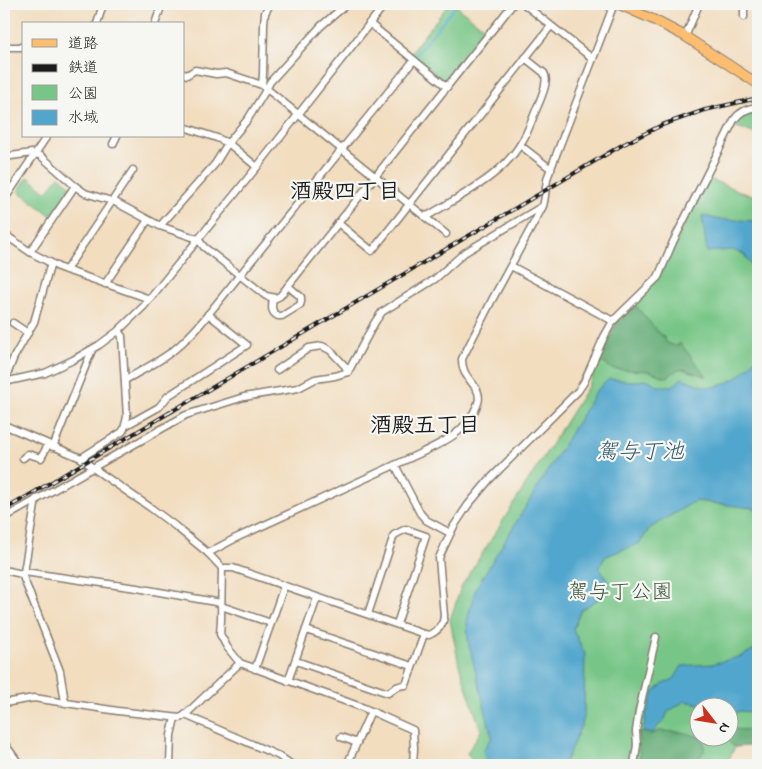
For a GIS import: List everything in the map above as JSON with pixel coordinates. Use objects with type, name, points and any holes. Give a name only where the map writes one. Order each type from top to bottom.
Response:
[{"type":"main road","points":[[616,4],[685,36],[758,84]]},
{"type":"street","points":[[98,22],[103,4]]},
{"type":"street","points":[[156,22],[162,4]]},
{"type":"street","points":[[264,88],[264,24],[265,13],[270,4]]},
{"type":"street","points":[[160,226],[215,164],[228,143],[248,118],[264,88],[321,26],[348,4]]},
{"type":"street","points":[[4,382],[45,373],[73,360],[118,332],[150,299],[385,4]]},
{"type":"street","points":[[4,157],[32,153],[41,156],[85,193],[113,201],[160,226],[198,240],[204,247],[266,296],[276,298],[280,296],[513,4]]},
{"type":"street","points":[[524,4],[593,59]]},
{"type":"street","points":[[208,552],[423,452],[452,437],[463,428],[479,402],[479,396],[477,390],[465,374],[462,367],[462,359],[542,206],[545,199],[545,186],[551,169],[616,4]]},
{"type":"street","points":[[685,36],[700,4]]},
{"type":"street","points":[[744,4],[744,17]]},
{"type":"street","points":[[369,23],[447,88]]},
{"type":"street","points":[[338,223],[372,251],[551,26]]},
{"type":"street","points":[[4,47],[22,47]]},
{"type":"street","points":[[424,216],[488,179],[512,157],[525,138],[541,97],[546,76],[526,58]]},
{"type":"street","points":[[125,380],[169,354],[186,340],[414,60]]},
{"type":"street","points":[[185,74],[195,70],[216,74],[226,73],[264,88],[446,234]]},
{"type":"street","points":[[222,568],[233,568],[424,634],[428,635],[440,629],[443,622],[439,558],[450,533],[468,505],[489,480],[578,391],[613,321],[658,277],[734,120],[738,114],[758,107]]},
{"type":"street","points":[[185,128],[228,143],[257,167]]},
{"type":"street","points":[[4,200],[46,138]]},
{"type":"street","points":[[113,144],[116,138]]},
{"type":"street","points":[[520,145],[551,169]]},
{"type":"street","points":[[66,270],[133,170]]},
{"type":"street","points":[[30,252],[75,186]]},
{"type":"street","points":[[4,518],[186,415],[244,397],[298,388],[315,379],[348,372],[382,312],[435,279],[464,253],[542,206]]},
{"type":"street","points":[[105,284],[148,220]]},
{"type":"street","points":[[4,234],[30,252],[66,270],[150,299]]},
{"type":"street","points":[[4,382],[14,358],[34,322],[51,263]]},
{"type":"street","points":[[511,266],[613,321]]},
{"type":"street","points":[[273,298],[272,312],[278,316],[282,316],[300,305],[301,297],[288,286]]},
{"type":"street","points":[[125,426],[159,407],[168,396],[246,344],[208,314]]},
{"type":"street","points":[[13,323],[28,333]]},
{"type":"street","points":[[81,458],[122,432],[125,426],[127,417],[122,336],[118,332]]},
{"type":"street","points":[[277,370],[309,348],[322,346],[330,350],[338,358],[348,372]]},
{"type":"street","points":[[23,458],[28,454],[41,458],[51,446],[93,348]]},
{"type":"street","points":[[4,424],[81,458],[208,552],[222,568],[220,634],[227,647],[240,663],[371,711],[413,730],[413,765]]},
{"type":"street","points":[[395,465],[420,513],[426,520],[450,533]]},
{"type":"street","points":[[36,499],[23,573],[60,671],[65,702]]},
{"type":"street","points":[[368,614],[394,535],[406,529],[426,536],[397,624]]},
{"type":"street","points":[[4,570],[137,588],[221,604],[271,623]]},
{"type":"street","points":[[255,669],[284,586]]},
{"type":"street","points":[[288,681],[318,598]]},
{"type":"street","points":[[306,630],[412,666]]},
{"type":"street","points":[[296,661],[388,693],[393,688],[406,685],[424,634]]},
{"type":"street","points":[[634,765],[639,710],[656,637]]},
{"type":"street","points":[[4,702],[34,698],[180,718],[240,663]]},
{"type":"street","points":[[347,765],[371,711]]},
{"type":"street","points":[[185,715],[279,756],[292,765]]},
{"type":"street","points":[[170,765],[171,735],[175,718]]},
{"type":"street","points":[[341,737],[357,743]]},
{"type":"street","points":[[4,744],[20,765]]},
{"type":"green space","points":[[449,4],[454,4],[488,31],[447,83],[410,53]]},
{"type":"green space","points":[[758,112],[758,135],[734,126],[745,114]]},
{"type":"green space","points":[[59,176],[71,186],[52,216],[18,191],[28,177],[47,192]]},
{"type":"green space","name":"駕与丁公園","points":[[707,178],[747,194],[758,196],[758,745],[735,747],[726,765],[475,765],[467,753],[481,731],[459,665],[450,620],[461,587],[589,385],[617,322],[659,278]]},
{"type":"green space","points":[[633,305],[663,336],[667,343],[676,346],[680,343],[707,377],[680,369],[668,377],[664,377],[649,371],[612,369],[599,361],[617,322]]},
{"type":"green space","points":[[758,728],[758,745],[735,747],[734,746],[740,746],[740,729]]},
{"type":"green space","points":[[659,731],[690,734],[690,746],[704,746],[704,751],[694,765],[641,765],[639,734],[643,732],[651,734]]},
{"type":"water","points":[[702,215],[715,219],[758,221],[758,276],[744,254],[732,250],[707,252]]},
{"type":"water","name":"駕与丁池","points":[[755,359],[758,359],[758,511],[753,508],[695,501],[649,529],[640,543],[604,558],[600,568],[609,582],[608,593],[581,610],[573,629],[585,654],[584,719],[564,765],[488,765],[483,751],[492,737],[468,641],[467,621],[471,605],[476,588],[597,390],[609,379],[649,380],[658,386],[673,386],[682,378],[702,386],[722,385],[735,379]]},
{"type":"water","points":[[758,647],[758,708],[752,712],[740,711],[740,696],[690,696],[690,702],[685,701],[668,712],[665,719],[651,734],[643,732],[646,714],[654,692],[663,684],[674,679],[682,666],[712,664],[742,656]]},
{"type":"waterway","points":[[414,57],[457,4]]},
{"type":"railway","points":[[169,413],[622,145],[662,125],[705,110],[758,98]]},
{"type":"railway","points":[[4,510],[174,410]]},
{"type":"district","name":"酒殿四丁目","points":[[345,193]]},
{"type":"district","name":"酒殿五丁目","points":[[425,427]]}]
